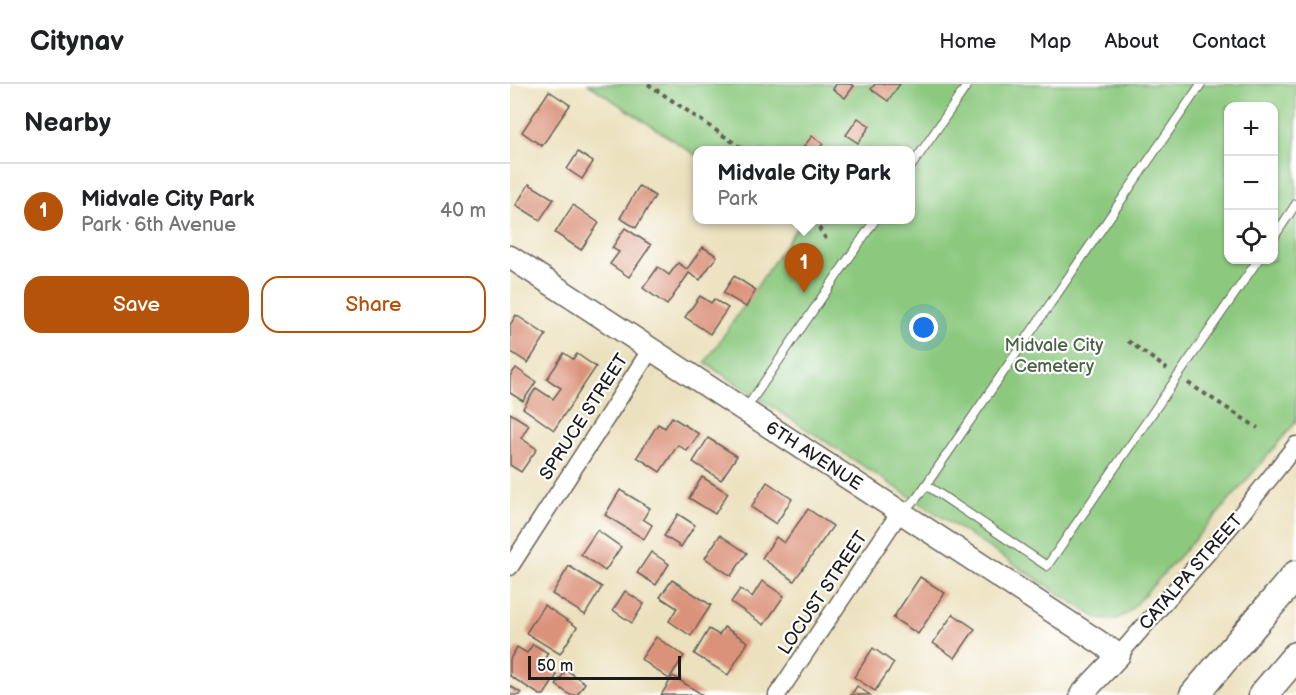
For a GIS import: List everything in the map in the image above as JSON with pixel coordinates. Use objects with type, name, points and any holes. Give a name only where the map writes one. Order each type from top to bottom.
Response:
[{"type":"highway","points":[[1194,695],[1296,575]]},
{"type":"highway","points":[[1263,695],[1296,656]]},
{"type":"street","name":"6TH AVENUE","points":[[510,257],[1119,655]]},
{"type":"street","name":"SPRUCE STREET","points":[[510,567],[651,349]]},
{"type":"street","name":"CATALPA STREET","points":[[1081,695],[1119,655],[1242,513],[1296,445]]},
{"type":"street","name":"LOCUST STREET","points":[[777,695],[900,512]]},
{"type":"lane","points":[[915,161],[968,84]]},
{"type":"lane","points":[[900,512],[926,485],[1201,84]]},
{"type":"lane","points":[[1278,231],[1296,204]]},
{"type":"lane","points":[[745,410],[872,224]]},
{"type":"lane","points":[[926,485],[1047,566],[1255,264]]},
{"type":"path","points":[[648,84],[740,146]]},
{"type":"path","points":[[817,224],[828,242]]},
{"type":"path","points":[[1128,341],[1258,428]]},
{"type":"green space","name":"Midvale City Cemetery","points":[[588,84],[1296,84],[1296,422],[1217,515],[1127,614],[1114,620],[1098,619],[705,363],[799,224],[915,224],[915,146],[693,146],[693,153]]},
{"type":"building","points":[[836,84],[854,86],[845,98],[833,89]]},
{"type":"building","points":[[875,84],[900,84],[888,101],[871,89]]},
{"type":"building","points":[[549,91],[570,105],[542,146],[522,132]]},
{"type":"building","points":[[858,118],[870,126],[858,143],[846,135]]},
{"type":"building","points":[[812,136],[823,144],[821,146],[804,146]]},
{"type":"building","points":[[578,152],[593,162],[582,179],[567,169]]},
{"type":"building","points":[[529,184],[554,199],[540,220],[516,205]]},
{"type":"building","points":[[639,186],[655,196],[636,228],[620,218]]},
{"type":"building","points":[[573,205],[599,223],[581,250],[555,233]]},
{"type":"building","points":[[625,228],[651,245],[629,277],[610,264],[619,252],[612,248]]},
{"type":"building","points":[[703,247],[717,256],[700,280],[689,273],[667,305],[643,288],[658,267],[669,275],[678,263],[687,269]]},
{"type":"building","points":[[734,276],[756,290],[746,307],[723,293]]},
{"type":"building","points":[[700,296],[711,303],[714,299],[728,308],[710,334],[685,317]]},
{"type":"building","points":[[516,315],[546,335],[528,363],[510,351],[510,325]]},
{"type":"building","points":[[564,353],[573,359],[577,354],[596,367],[554,430],[523,408],[536,388],[553,399],[561,388],[547,379]]},
{"type":"building","points":[[516,368],[536,382],[523,401],[510,393],[510,376]]},
{"type":"building","points":[[510,413],[529,425],[521,438],[537,449],[521,472],[510,465]]},
{"type":"building","points":[[672,417],[699,434],[687,451],[678,445],[660,472],[637,457],[658,424],[665,428]]},
{"type":"building","points":[[708,438],[737,456],[721,480],[693,462]]},
{"type":"building","points":[[702,477],[728,493],[715,514],[689,498]]},
{"type":"building","points":[[767,482],[792,499],[776,524],[751,507]]},
{"type":"building","points":[[620,490],[650,508],[643,519],[652,525],[644,539],[605,515]]},
{"type":"building","points":[[808,509],[833,526],[794,581],[762,558],[776,537],[784,543]]},
{"type":"building","points":[[678,514],[695,525],[681,547],[664,536]]},
{"type":"building","points":[[597,530],[621,547],[605,571],[581,554]]},
{"type":"building","points":[[720,535],[747,553],[731,576],[705,558]]},
{"type":"building","points":[[651,552],[669,564],[656,585],[637,573]]},
{"type":"building","points":[[569,566],[602,587],[585,615],[552,594]]},
{"type":"building","points":[[920,577],[945,593],[918,634],[893,618]]},
{"type":"building","points":[[672,580],[711,605],[691,636],[669,621],[677,608],[660,597]]},
{"type":"building","points":[[762,581],[784,596],[764,625],[731,602],[740,589],[752,597]]},
{"type":"building","points":[[625,591],[644,604],[632,623],[613,610]]},
{"type":"building","points":[[544,605],[577,627],[560,654],[526,633]]},
{"type":"building","points":[[953,614],[975,629],[955,658],[933,643]]},
{"type":"building","points":[[724,627],[748,642],[728,675],[694,654],[709,629],[719,635]]},
{"type":"building","points":[[656,637],[684,656],[669,679],[641,659]]},
{"type":"building","points":[[533,644],[548,653],[541,665],[557,675],[544,695],[540,695],[510,676],[510,659],[517,647],[527,653]]},
{"type":"building","points":[[873,648],[894,663],[875,691],[854,677]]},
{"type":"building","points":[[566,670],[585,683],[577,695],[570,695],[556,685]]},
{"type":"building","points":[[673,676],[703,695],[661,695]]},
{"type":"building","points":[[510,686],[521,693],[520,695],[510,695]]},
{"type":"building","points":[[857,686],[870,695],[851,695]]},
{"type":"place","name":"Midvale City Park","points":[[804,293]]}]
